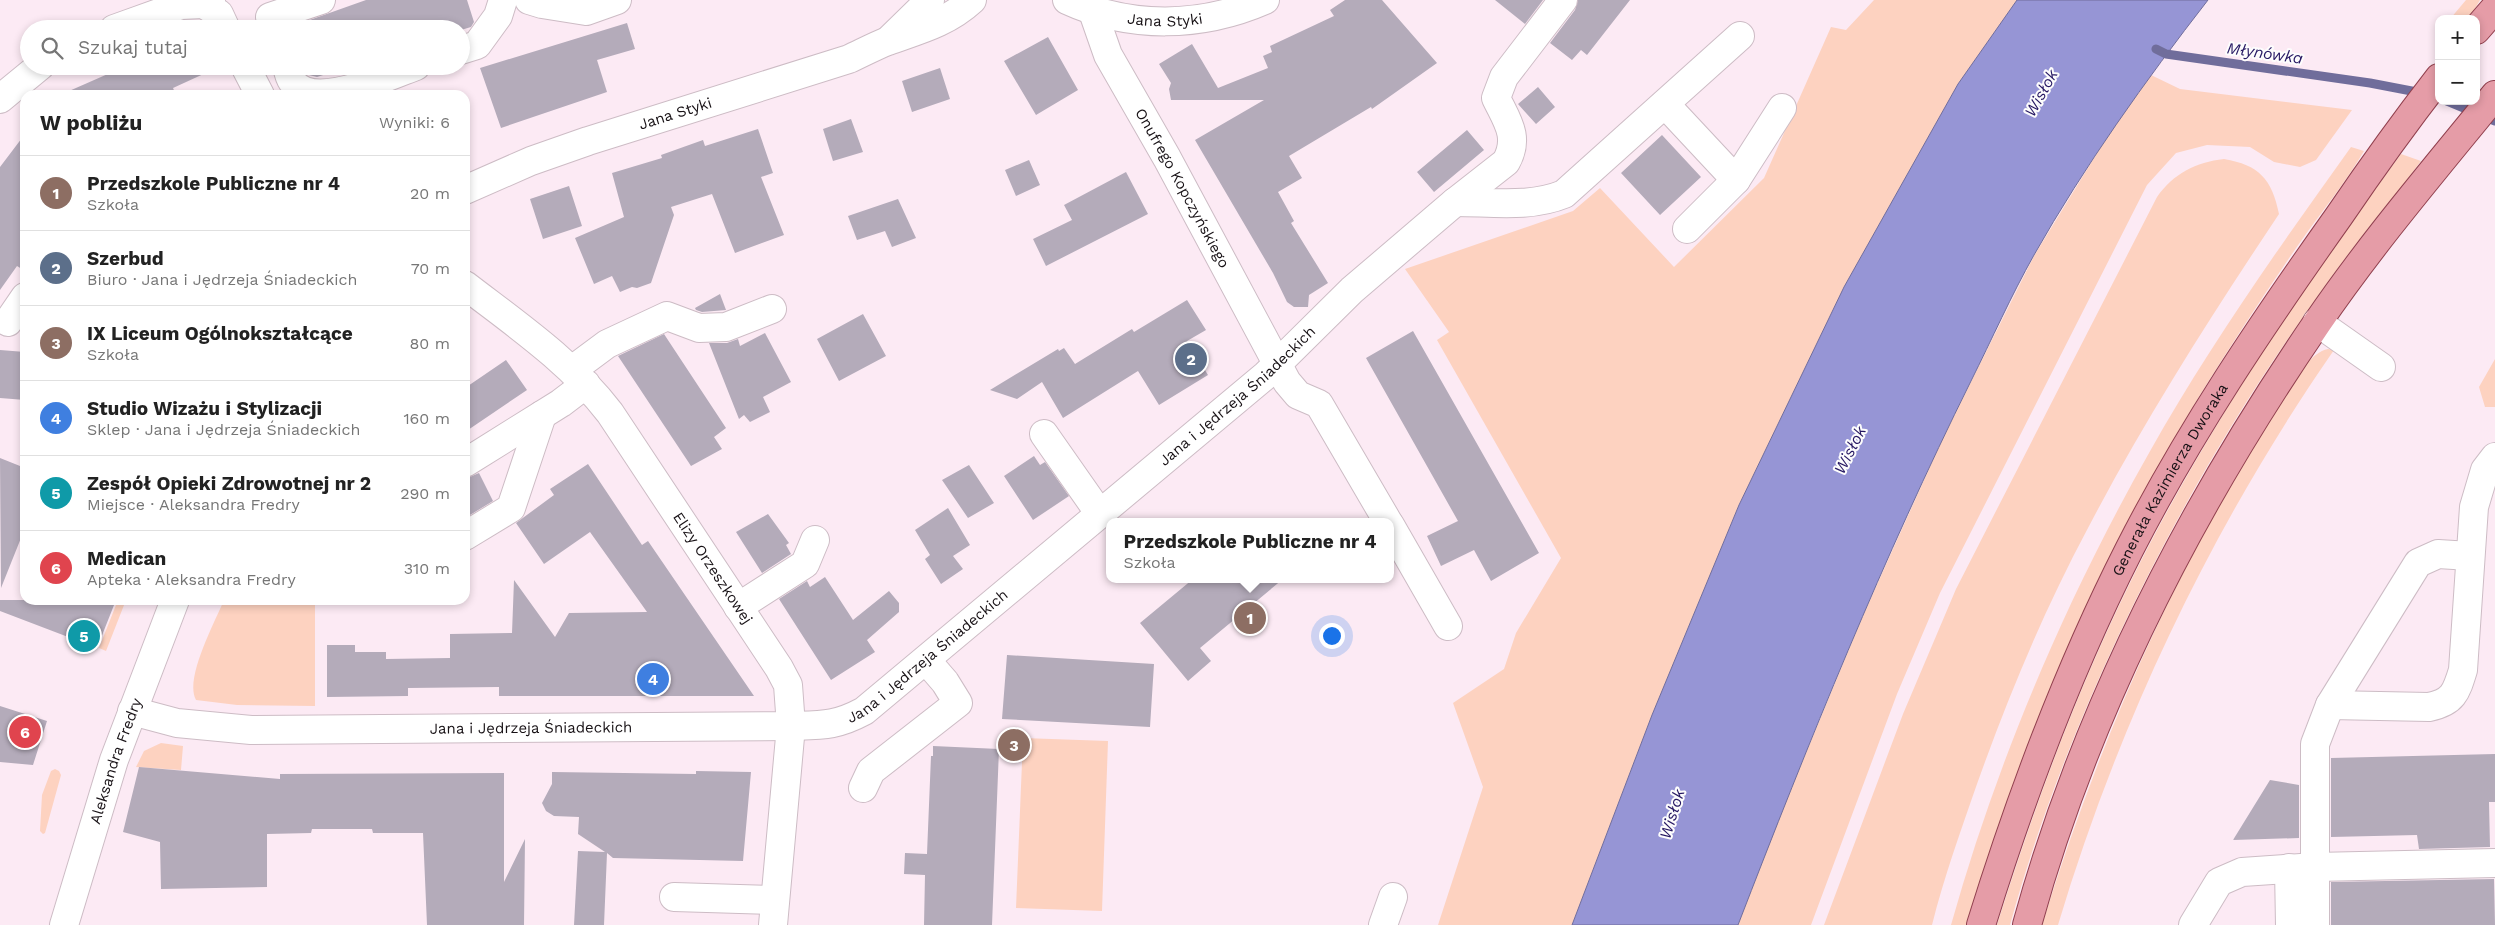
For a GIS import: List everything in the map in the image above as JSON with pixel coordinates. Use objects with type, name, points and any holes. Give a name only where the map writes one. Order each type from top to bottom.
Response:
[{"type":"main road","points":[[2480,25],[2495,8]]},
{"type":"main road","name":"Generała Kazimierza Dworaka","points":[[1981,925],[2009,834],[2046,735],[2086,641],[2133,542],[2179,459],[2268,316],[2386,145],[2435,83]]},
{"type":"main road","points":[[2027,925],[2045,859],[2083,760],[2153,599],[2218,478],[2262,405],[2317,322],[2372,248],[2495,96]]},
{"type":"street","points":[[271,20],[270,17],[321,0]]},
{"type":"street","points":[[470,47],[477,45],[498,16],[503,0]]},
{"type":"street","points":[[529,0],[586,11],[617,0]]},
{"type":"street","name":"Jana Styki","points":[[887,42],[930,0]]},
{"type":"street","name":"Jana Styki","points":[[470,188],[531,161],[588,141],[849,59],[887,42],[926,30],[952,16],[972,0]]},
{"type":"street","name":"Jana Styki","points":[[1077,4],[1116,18],[1166,22],[1227,14],[1265,0]]},
{"type":"street","name":"Jana i Jędrzeja Śniadeckich","points":[[132,711],[177,723],[251,730],[822,726],[847,720],[864,711],[926,660],[1266,375],[1335,305],[1455,202],[1506,162],[1510,154],[1513,132],[1496,98],[1504,77],[1563,0]]},
{"type":"street","points":[[139,20],[181,5],[207,2],[219,14],[222,20]]},
{"type":"street","name":"Onufrego Kopczyńskiego","points":[[1077,4],[1108,55],[1278,361],[1287,382],[1298,395],[1319,404],[1386,518]]},
{"type":"street","points":[[1455,202],[1528,203],[1550,200],[1564,194],[1740,36]]},
{"type":"street","points":[[0,99],[29,75]]},
{"type":"street","points":[[250,75],[257,90]]},
{"type":"street","points":[[290,75],[292,81],[302,90]]},
{"type":"street","points":[[348,90],[390,75]]},
{"type":"street","points":[[1665,104],[1736,180]]},
{"type":"street","points":[[1687,229],[1736,180],[1782,108]]},
{"type":"street","name":"Elizy Orzeszkowej","points":[[470,289],[579,377],[610,413],[788,685],[791,726],[774,912]]},
{"type":"street","points":[[11,323],[20,306]]},
{"type":"street","points":[[470,459],[542,415],[579,377],[607,344],[667,316],[699,328],[726,327],[772,309]]},
{"type":"street","points":[[2317,322],[2381,367]]},
{"type":"street","points":[[470,533],[511,508],[542,415]]},
{"type":"street","points":[[1044,434],[1100,514]]},
{"type":"street","points":[[2330,705],[2429,707],[2442,704],[2458,689],[2463,670],[2474,507],[2485,470],[2495,457]]},
{"type":"street","points":[[1394,532],[1448,626]]},
{"type":"street","points":[[738,607],[805,564],[815,540]]},
{"type":"street","points":[[2290,925],[2302,868],[2315,744],[2330,705],[2418,563],[2438,554],[2470,556]]},
{"type":"street","name":"Aleksandra Fredry","points":[[64,925],[114,760],[173,605]]},
{"type":"street","points":[[863,788],[871,771],[958,703],[945,682],[926,660]]},
{"type":"street","points":[[2193,925],[2211,891],[2219,882],[2229,876],[2242,872],[2302,868],[2495,863]]},
{"type":"street","points":[[2302,868],[2316,925]]},
{"type":"street","points":[[1382,925],[1393,896]]},
{"type":"street","points":[[674,897],[774,912]]},
{"type":"shaded area","points":[[1874,0],[2017,0],[1958,84],[1844,287],[1739,505],[1652,715],[1572,925],[1438,925],[1483,787],[1453,703],[1504,669],[1516,633],[1561,558],[1437,340],[1449,332],[1405,269],[1573,211],[1600,188],[1674,267],[1764,178],[1831,27],[1846,30]]},
{"type":"shaded area","points":[[2466,0],[2480,0],[2471,15],[2453,15]]},
{"type":"shaded area","points":[[2151,75],[2180,89],[2352,110],[2316,160],[2300,167],[2274,162],[2250,147],[2207,145],[2176,153],[2147,185],[1940,593],[1897,694],[1811,925],[1738,925],[1784,806],[1862,618],[1942,440],[2034,256],[2113,127]]},
{"type":"shaded area","points":[[2351,147],[2364,151],[2224,356],[2163,458],[2129,522],[2096,587],[2038,719],[2012,787],[1967,925],[1951,925],[1990,803],[2036,683],[2089,566],[2118,509],[2172,413],[2221,335]]},
{"type":"shaded area","points":[[2401,154],[2421,161],[2346,257],[2292,333],[2205,470],[2165,543],[2127,618],[2092,694],[2061,771],[2033,849],[2010,925],[1997,925],[2041,795],[2073,710],[2109,626],[2158,528],[2221,418],[2290,310]]},
{"type":"shaded area","points":[[2224,159],[2246,165],[2262,176],[2272,191],[2279,214],[2204,329],[2132,447],[2056,590],[2014,686],[1989,751],[1953,854],[1932,925],[1824,925],[1903,714],[1956,589],[2157,197],[2170,182],[2186,170],[2204,163]]},
{"type":"shaded area","points":[[2328,349],[2334,350],[2248,485],[2209,555],[2173,627],[2140,700],[2110,774],[2082,849],[2058,925],[2042,925],[2064,858],[2113,725],[2171,596],[2239,471],[2298,375],[2312,358]]},
{"type":"shaded area","points":[[2495,359],[2495,407],[2485,407],[2479,387]]},
{"type":"shaded area","points":[[116,605],[124,605],[106,651],[99,648]]},
{"type":"shaded area","points":[[222,605],[315,605],[315,706],[237,705],[196,700],[193,691],[194,679],[208,636]]},
{"type":"shaded area","points":[[1023,738],[1108,741],[1102,911],[1016,908]]},
{"type":"shaded area","points":[[161,743],[183,746],[181,770],[136,767],[144,751]]},
{"type":"shaded area","points":[[55,769],[61,775],[45,833],[43,834],[40,831],[42,795],[51,771]]},
{"type":"water","name":"Wisłok","points":[[2017,0],[2208,0],[2161,61],[2095,156],[2017,286],[1907,515],[1877,582],[1792,787],[1738,925],[1572,925],[1652,715],[1739,505],[1844,287],[1958,84]]},
{"type":"building","points":[[366,0],[467,0],[474,22],[470,27],[470,20],[310,20]]},
{"type":"building","points":[[1345,0],[1382,0],[1437,63],[1372,109],[1371,107],[1289,156],[1302,178],[1278,192],[1294,221],[1291,223],[1328,283],[1309,295],[1308,307],[1294,307],[1287,302],[1273,273],[1195,140],[1264,100],[1171,100],[1169,89],[1171,83],[1159,64],[1192,44],[1218,88],[1268,68],[1263,56],[1272,52],[1270,46],[1334,16],[1330,10]]},
{"type":"building","points":[[1495,0],[1543,0],[1525,24]]},
{"type":"building","points":[[1578,0],[1630,0],[1587,55],[1581,50],[1572,60],[1550,43],[1575,10]]},
{"type":"building","points":[[627,23],[635,49],[597,60],[607,92],[501,128],[480,68]]},
{"type":"building","points":[[1048,37],[1078,90],[1036,115],[1004,61]]},
{"type":"building","points":[[940,68],[950,99],[912,112],[902,81]]},
{"type":"building","points":[[106,75],[201,75],[173,88],[174,90],[71,90]]},
{"type":"building","points":[[1538,87],[1555,107],[1536,124],[1518,104]]},
{"type":"building","points":[[851,119],[863,152],[833,161],[823,129]]},
{"type":"building","points":[[758,129],[773,173],[761,177],[784,235],[735,253],[712,194],[671,207],[674,215],[651,283],[620,292],[612,276],[594,284],[575,238],[624,217],[612,173],[662,158],[661,155],[703,140],[705,146]]},
{"type":"building","points":[[1467,130],[1484,150],[1434,192],[1417,172]]},
{"type":"building","points":[[1662,135],[1701,177],[1660,215],[1621,173]]},
{"type":"building","points":[[20,141],[20,268],[17,266],[0,290],[0,167]]},
{"type":"building","points":[[1029,160],[1040,185],[1016,196],[1005,170]]},
{"type":"building","points":[[1126,172],[1148,214],[1046,266],[1033,239],[1072,220],[1064,205]]},
{"type":"building","points":[[569,186],[582,226],[543,239],[530,199]]},
{"type":"building","points":[[898,199],[916,238],[892,247],[885,231],[857,240],[848,216]]},
{"type":"building","points":[[720,294],[726,310],[702,312],[696,310],[695,308]]},
{"type":"building","points":[[1187,300],[1206,330],[1187,341],[1208,375],[1159,405],[1138,371],[1063,418],[1042,382],[1017,399],[990,390],[1058,349],[1059,351],[1064,348],[1075,364],[1132,329],[1134,332]]},
{"type":"building","points":[[863,314],[886,356],[839,381],[817,339]]},
{"type":"building","points":[[1413,331],[1539,553],[1491,581],[1474,550],[1441,566],[1427,536],[1458,521],[1366,358]]},
{"type":"building","points":[[765,333],[791,382],[763,397],[770,412],[750,422],[744,415],[739,419],[709,343],[727,343],[738,339],[740,346]]},
{"type":"building","points":[[664,334],[726,428],[714,437],[722,449],[691,466],[618,356]]},
{"type":"building","points":[[0,350],[20,352],[20,400],[0,398]]},
{"type":"building","points":[[506,360],[527,390],[470,429],[470,385]]},
{"type":"building","points":[[1034,456],[1040,465],[1045,462],[1069,496],[1033,520],[1004,476]]},
{"type":"building","points":[[0,458],[20,466],[20,540],[1,588]]},
{"type":"building","points":[[588,464],[642,545],[648,541],[754,696],[499,696],[499,687],[408,688],[408,696],[327,697],[327,645],[355,645],[355,652],[386,652],[386,659],[450,658],[450,634],[512,633],[514,580],[555,637],[569,613],[647,612],[590,532],[544,564],[516,523],[554,495],[550,489]]},
{"type":"building","points":[[969,465],[994,503],[968,518],[942,480]]},
{"type":"building","points":[[479,473],[493,501],[470,515],[470,477]]},
{"type":"building","points":[[948,508],[970,545],[953,556],[963,569],[941,584],[925,559],[930,555],[915,530]]},
{"type":"building","points":[[768,514],[789,543],[786,545],[791,554],[762,573],[736,532]]},
{"type":"building","points":[[825,577],[853,620],[889,591],[899,603],[899,612],[867,640],[875,652],[831,680],[779,599],[807,581],[810,587]]},
{"type":"building","points":[[1188,583],[1278,583],[1200,648],[1211,661],[1188,681],[1140,623]]},
{"type":"building","points":[[0,600],[20,600],[20,605],[114,605],[97,648],[0,611]]},
{"type":"building","points":[[1007,655],[1154,664],[1150,727],[1002,719]]},
{"type":"building","points":[[0,706],[47,721],[33,765],[0,762]]},
{"type":"building","points":[[933,746],[999,749],[992,925],[924,925],[925,875],[904,874],[905,853],[927,854]]},
{"type":"building","points":[[2495,754],[2495,802],[2489,802],[2490,847],[2419,849],[2417,835],[2331,837],[2331,758]]},
{"type":"building","points":[[139,767],[280,779],[280,774],[504,773],[504,882],[525,839],[524,925],[427,925],[423,833],[373,833],[372,829],[312,829],[311,833],[267,834],[267,887],[161,889],[160,842],[123,832]]},
{"type":"building","points":[[696,771],[751,772],[743,861],[613,858],[607,853],[604,925],[574,925],[578,851],[605,852],[578,834],[579,817],[554,816],[546,811],[542,803],[552,784],[552,772],[696,774]]},
{"type":"building","points":[[2270,780],[2299,785],[2299,838],[2233,840]]},
{"type":"building","points":[[2494,879],[2495,925],[2331,925],[2331,882]]},
{"type":"waterway","name":"Młynówka","points":[[2156,49],[2166,54],[2370,83],[2422,93]]},
{"type":"waterway","name":"Młynówka","points":[[2457,105],[2495,121]]},
{"type":"place","name":"Szerbud","points":[[1191,359]]},
{"type":"place","name":"Przedszkole Publiczne nr 4","points":[[1250,618]]},
{"type":"place","name":"Zespół Opieki Zdrowotnej nr 2","points":[[84,636]]},
{"type":"place","name":"Studio Wizażu i Stylizacji","points":[[653,679]]},
{"type":"place","name":"Medican","points":[[25,732]]},
{"type":"place","name":"IX Liceum Ogólnokształcące","points":[[1014,745]]}]
